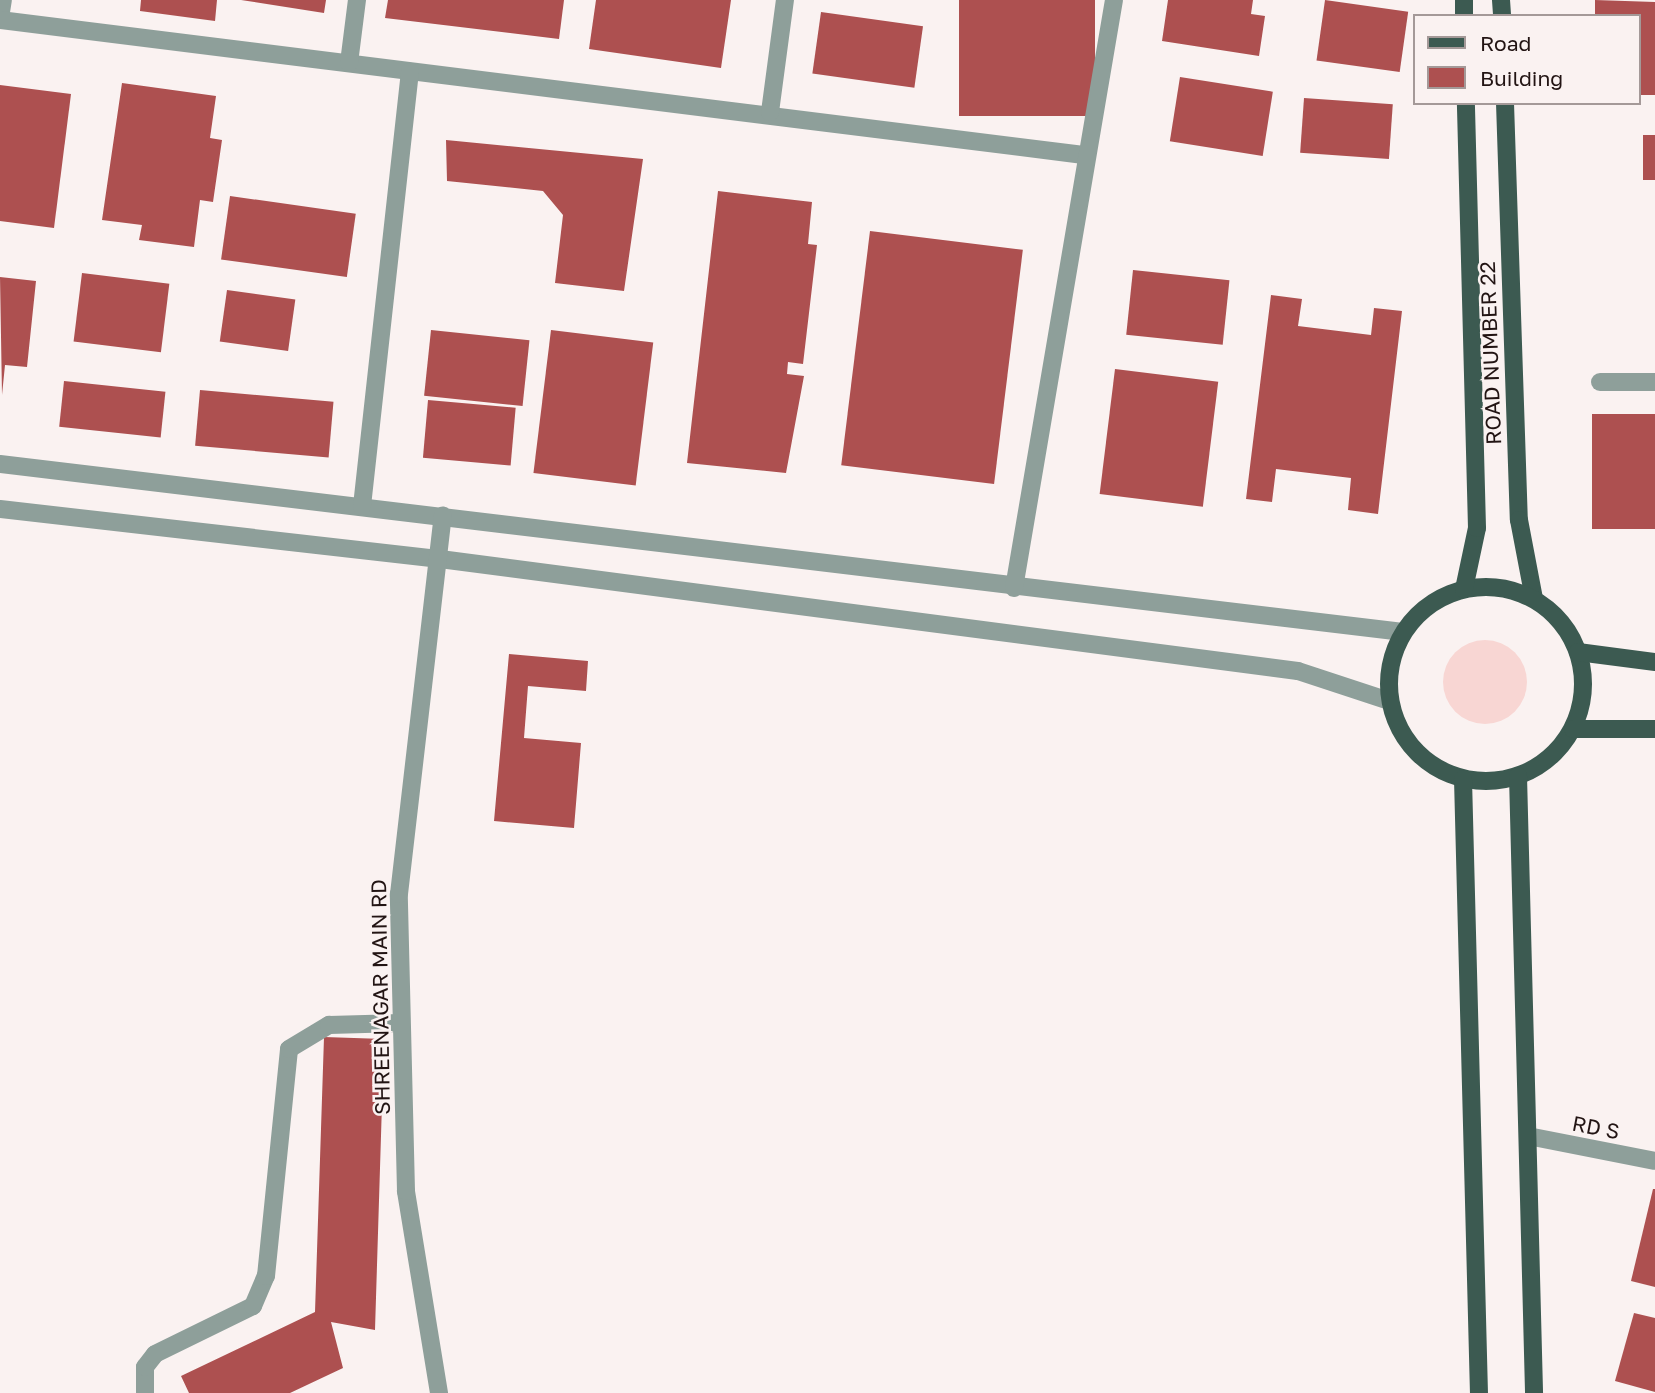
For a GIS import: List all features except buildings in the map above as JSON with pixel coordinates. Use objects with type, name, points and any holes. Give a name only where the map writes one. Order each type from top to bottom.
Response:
[{"type":"main road","name":"ROAD NUMBER 22","points":[[1464,589],[1477,528],[1466,105]]},
{"type":"main road","name":"ROAD NUMBER 22","points":[[1505,105],[1519,520],[1534,599]]},
{"type":"main road","points":[[1464,589],[1512,590],[1534,599],[1568,631],[1578,652],[1583,678],[1573,729],[1550,758],[1518,776],[1463,779],[1414,751],[1389,701],[1390,666],[1403,632],[1430,605],[1464,589]]},
{"type":"main road","points":[[1578,652],[1655,663]]},
{"type":"main road","points":[[1573,729],[1655,729]]},
{"type":"main road","points":[[1518,776],[1534,1393]]},
{"type":"main road","points":[[1463,779],[1479,1393]]},
{"type":"street","points":[[3,0],[0,19],[410,72],[770,112],[1084,155]]},
{"type":"street","points":[[349,63],[358,0]]},
{"type":"street","points":[[770,112],[785,0]]},
{"type":"street","points":[[1014,588],[1084,155],[1114,0]]},
{"type":"street","points":[[362,506],[410,72]]},
{"type":"street","points":[[1600,382],[1655,382]]},
{"type":"street","points":[[0,464],[362,506],[1014,588],[1403,632]]},
{"type":"street","points":[[0,509],[440,559],[1298,671],[1389,701]]},
{"type":"street","name":"SHREENAGAR MAIN RD","points":[[439,1393],[406,1191],[398,894],[440,559],[443,516]]},
{"type":"street","points":[[145,1393],[145,1367],[155,1354],[253,1306],[266,1276],[289,1049],[329,1026],[401,1023]]},
{"type":"street","name":"RD S","points":[[1528,1136],[1655,1161]]},
{"type":"shaded area","points":[[1485,640],[1508,647],[1520,659],[1527,682],[1520,705],[1508,717],[1485,724],[1462,717],[1450,705],[1443,682],[1450,659],[1462,647]]}]
